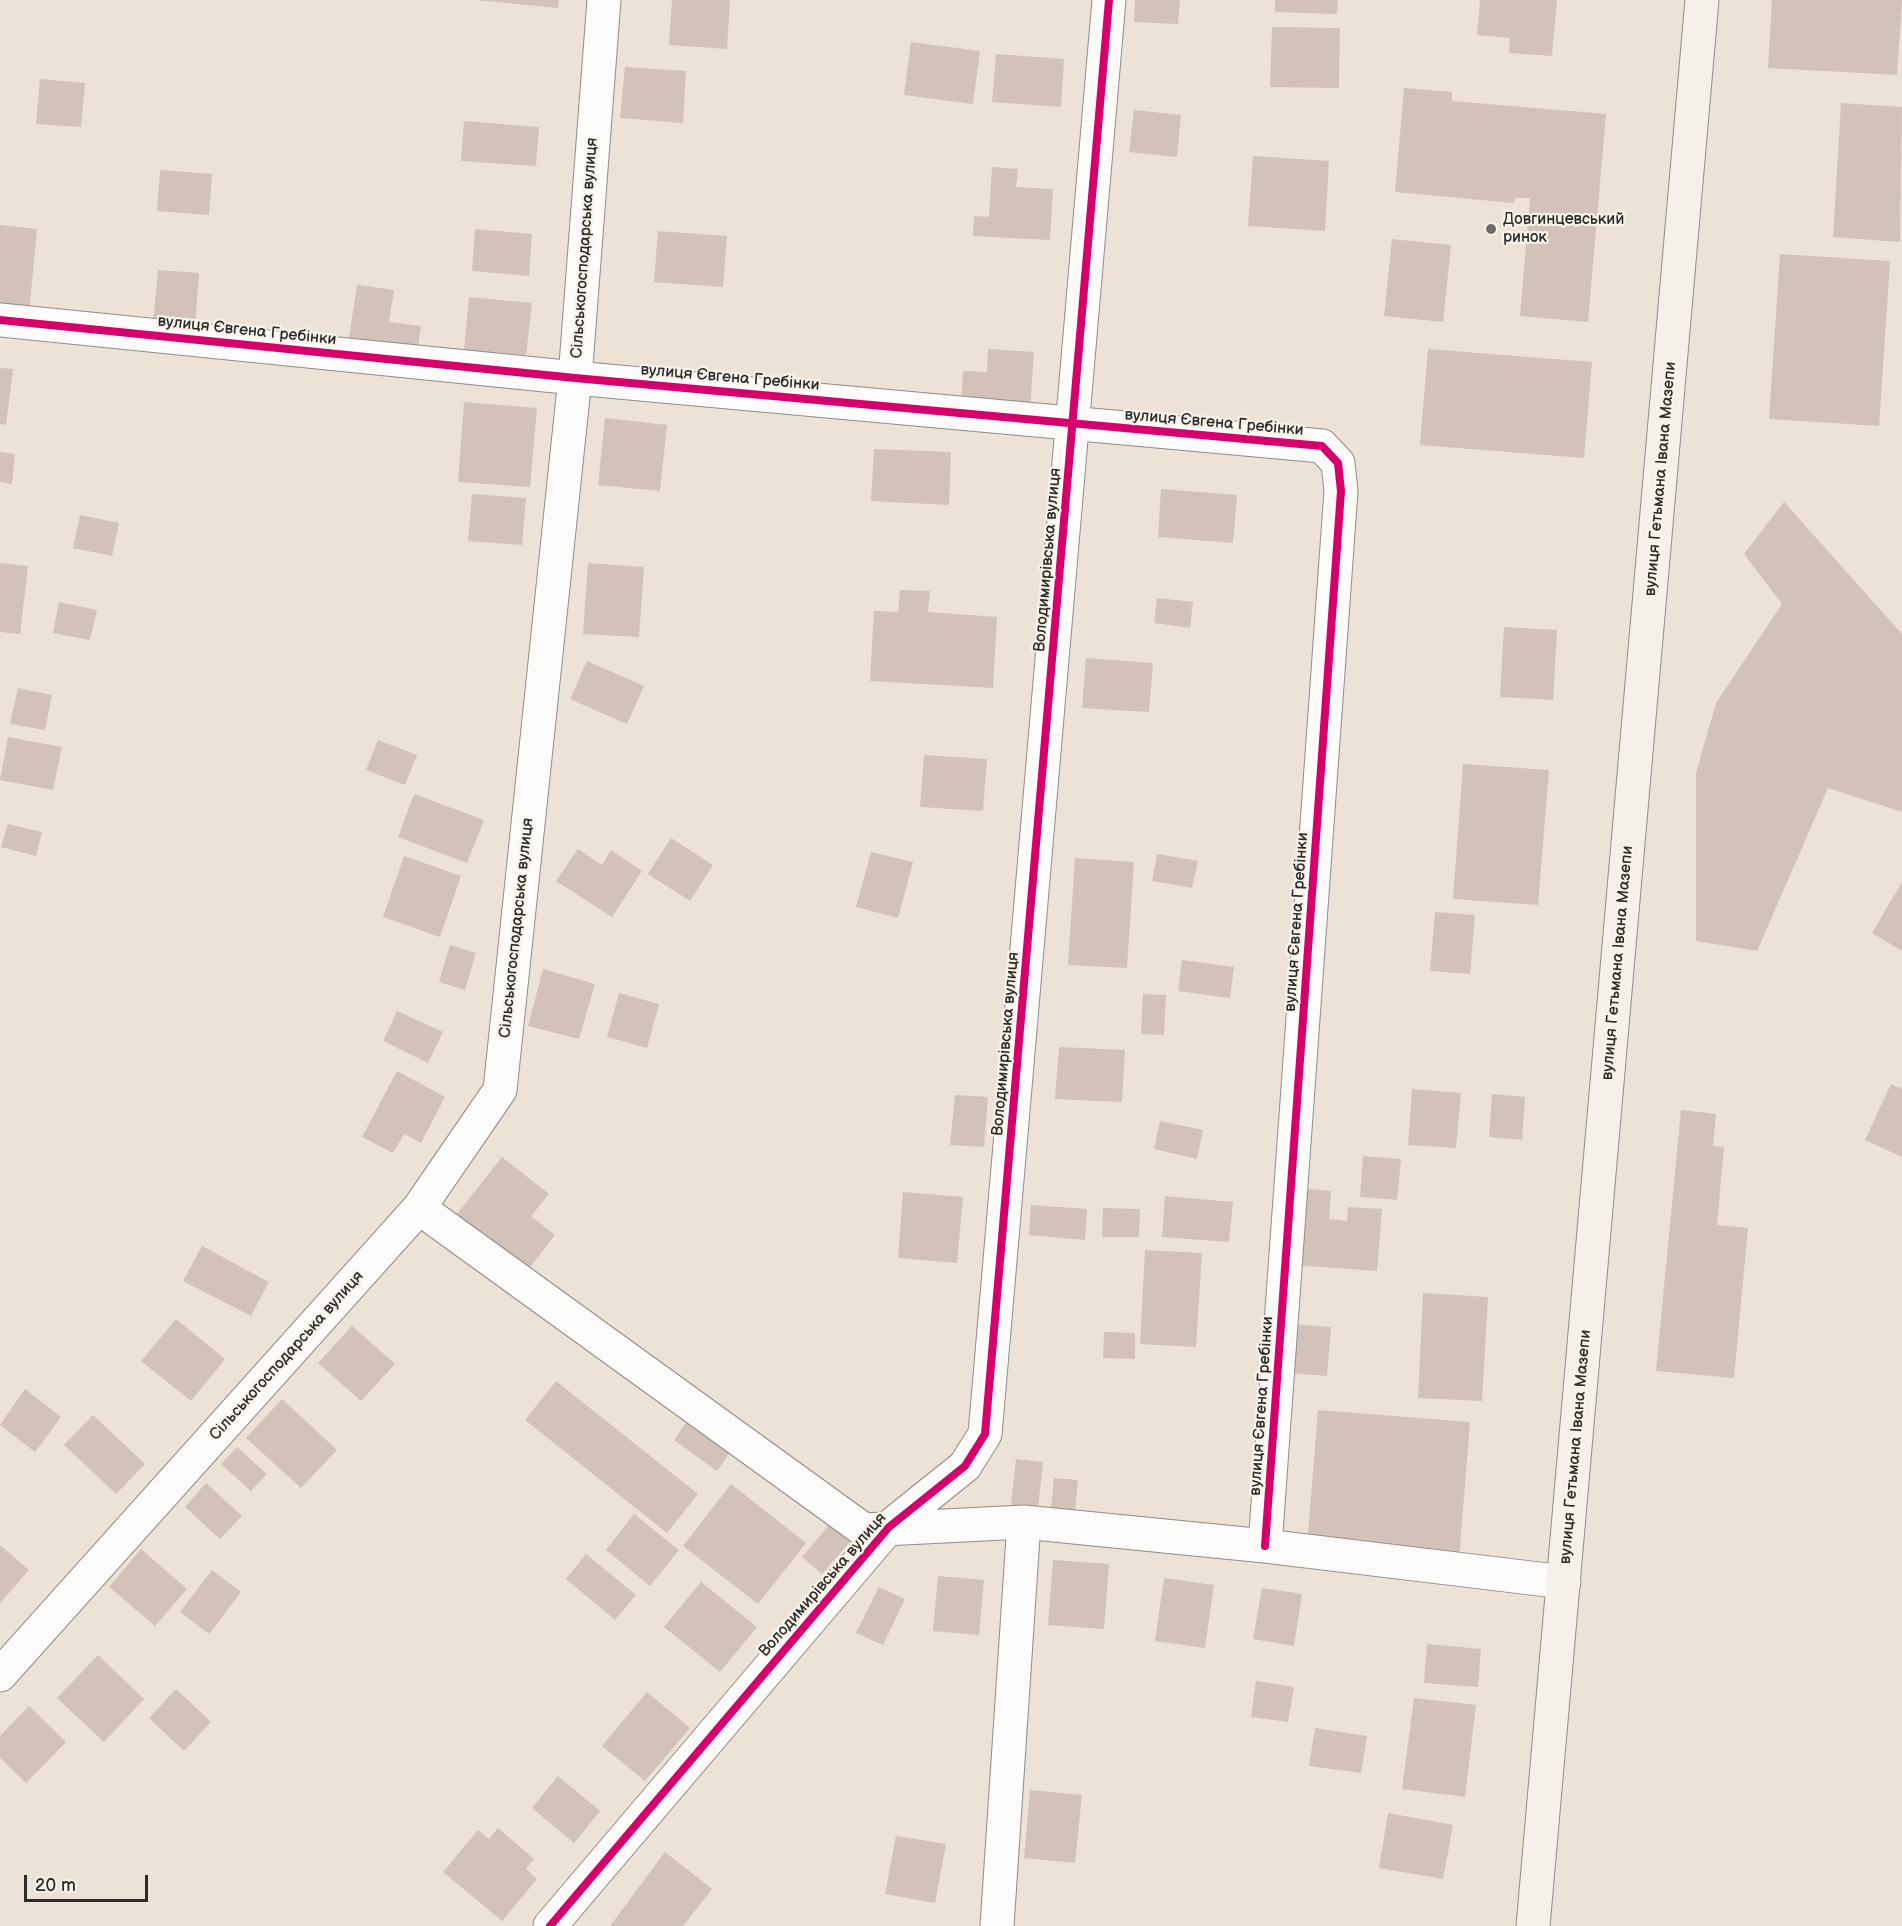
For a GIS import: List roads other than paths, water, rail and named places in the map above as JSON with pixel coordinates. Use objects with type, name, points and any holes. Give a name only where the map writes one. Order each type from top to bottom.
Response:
[{"type":"main road","name":"вулиця Гетьмана Івана Мазепи","points":[[1533,1926],[1702,0]]},
{"type":"street","name":"Сільськогосподарська вулиця","points":[[0,1675],[419,1208],[500,1090],[575,378],[604,0]]},
{"type":"street","name":"Володимирівська вулиця","points":[[550,1926],[889,1527],[965,1466],[985,1434],[1109,0]]},
{"type":"street","name":"вулиця Євгена Гребінки","points":[[0,320],[575,378],[1322,446],[1338,464],[1340,502],[1265,1545]]},
{"type":"street","points":[[419,1208],[864,1530],[1024,1522],[1265,1545],[1564,1582]]},
{"type":"street","points":[[997,1926],[1024,1522]]},
{"type":"place","name":"Довгинцевський ринок","points":[[1491,229]]}]
